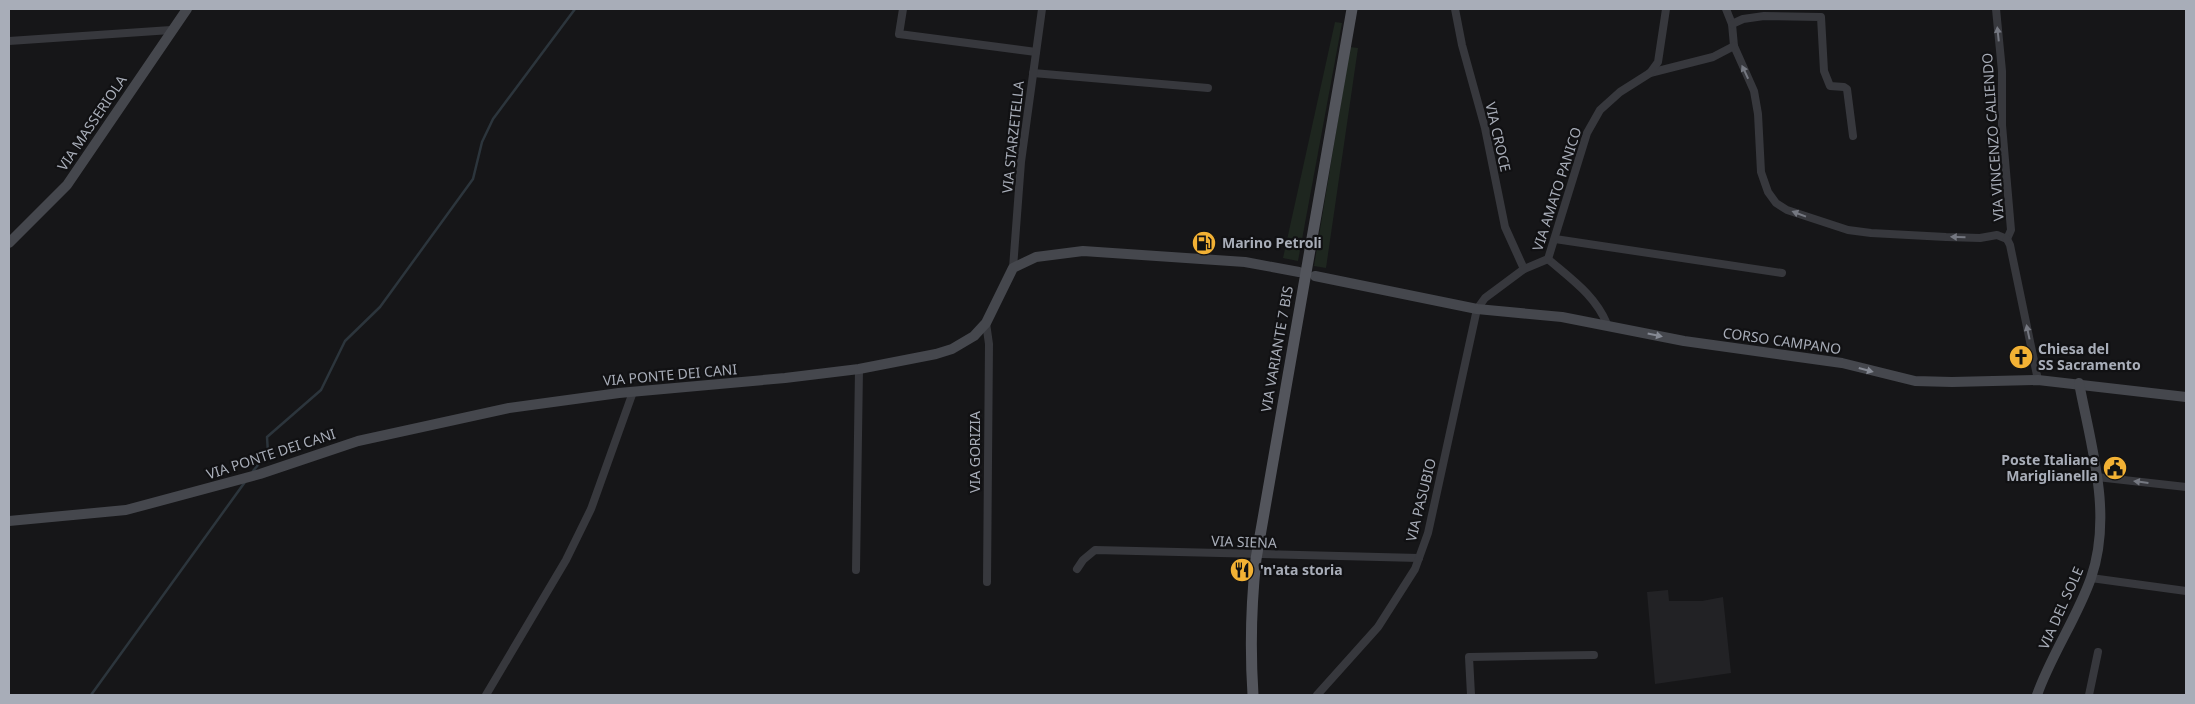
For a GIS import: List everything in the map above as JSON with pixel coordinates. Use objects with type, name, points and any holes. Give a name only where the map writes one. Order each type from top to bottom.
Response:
[{"type":"main road","name":"VIA VARIANTE 7 BIS","points":[[1253,695],[1250,655],[1251,604],[1257,555],[1352,9]]},
{"type":"street","name":"VIA MASSERIOLA","points":[[9,242],[67,185],[187,9]]},
{"type":"street","points":[[903,9],[899,34],[1036,52]]},
{"type":"street","name":"VIA STARZETELLA","points":[[1013,268],[1022,162],[1042,9]]},
{"type":"street","name":"VIA CROCE","points":[[1455,9],[1462,45],[1485,128],[1505,227],[1524,269]]},
{"type":"street","points":[[1650,73],[1658,62],[1666,9]]},
{"type":"street","points":[[1726,9],[1732,24],[1734,46],[1754,91],[1758,114],[1761,172],[1768,192],[1776,203],[1787,210],[1848,230],[1946,237],[1980,238],[1997,236],[2006,239]]},
{"type":"street","name":"VIA VINCENZO CALIENDO","points":[[1996,9],[2002,71],[2002,134],[2011,230],[2006,239],[2010,245],[2038,380]]},
{"type":"street","points":[[1732,24],[1743,19],[1764,16],[1821,17],[1824,71],[1830,86],[1847,89],[1853,136]]},
{"type":"street","points":[[9,41],[171,30]]},
{"type":"street","points":[[1650,73],[1714,57],[1734,46]]},
{"type":"street","points":[[1033,73],[1208,88]]},
{"type":"street","name":"VIA AMATO PANICO","points":[[1477,309],[1485,298],[1524,269],[1548,259],[1575,166],[1600,110],[1620,92],[1650,73]]},
{"type":"street","points":[[1555,239],[1782,273]]},
{"type":"street","points":[[1013,268],[1036,257],[1083,251],[1245,262],[1299,272]]},
{"type":"street","points":[[1548,259],[1572,277],[1595,302],[1607,324]]},
{"type":"street","name":"VIA PONTE DEI CANI","points":[[9,521],[126,510],[260,474],[358,441],[509,408],[633,392],[859,369],[936,354],[952,349],[974,336],[986,323],[1013,268]]},
{"type":"street","name":"CORSO CAMPANO","points":[[1315,276],[1376,290],[1477,309],[1562,317],[1607,324],[1684,341],[1842,363],[1915,381],[2038,380],[2079,383],[2128,391],[2186,397]]},
{"type":"street","name":"VIA PASUBIO","points":[[1318,695],[1378,627],[1415,570],[1428,533],[1477,309]]},
{"type":"street","name":"VIA GORIZIA","points":[[986,323],[989,344],[987,582]]},
{"type":"street","points":[[856,570],[859,369]]},
{"type":"street","name":"VIA DEL SOLE","points":[[2038,694],[2091,578],[2100,533],[2096,477],[2079,383]]},
{"type":"street","points":[[486,695],[566,560],[591,509],[633,392]]},
{"type":"street","points":[[2096,477],[2186,487]]},
{"type":"street","name":"VIA SIENA","points":[[1077,569],[1083,560],[1095,550],[1419,558]]},
{"type":"street","points":[[2091,578],[2186,591]]},
{"type":"street","points":[[2089,695],[2098,652]]},
{"type":"street","points":[[1471,695],[1469,657],[1594,655]]},
{"type":"shaded area","points":[[1335,22],[1342,23],[1298,261],[1283,258]]},
{"type":"shaded area","points":[[1350,47],[1358,48],[1326,268],[1314,266]]},
{"type":"shaded area","points":[[1668,590],[1669,601],[1702,601],[1723,597],[1731,673],[1655,684],[1647,592]]},
{"type":"waterway","points":[[253,471],[268,453],[267,437],[321,390],[345,341],[380,307],[473,179],[482,142],[493,119],[575,9]]},
{"type":"waterway","points":[[91,695],[245,482]]},
{"type":"place","name":"Marino Petroli","points":[[1204,243]]},
{"type":"place","name":"Chiesa del SS Sacramento","points":[[2021,357]]},
{"type":"place","name":"Poste Italiane Mariglianella","points":[[2115,468]]},
{"type":"place","name":"'n'ata storia","points":[[1242,570]]}]
